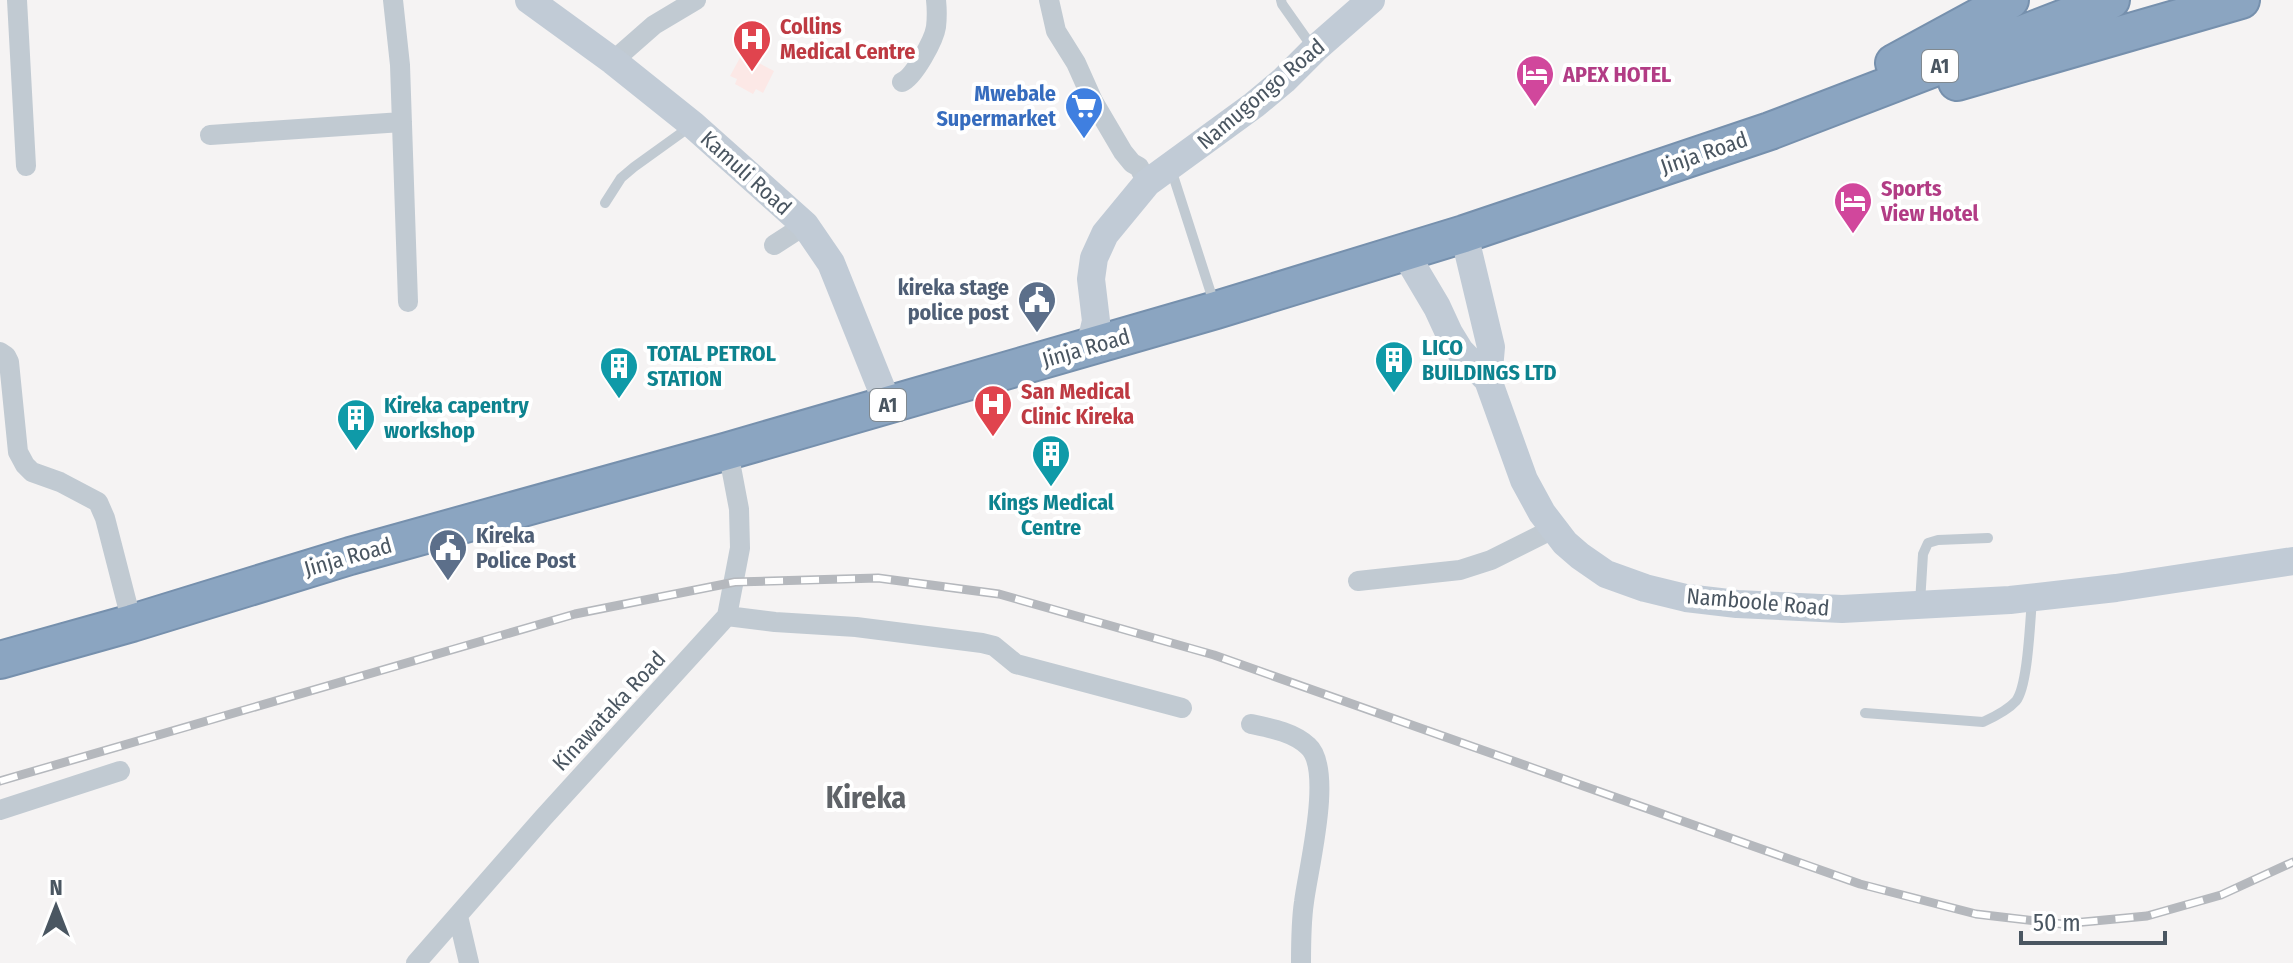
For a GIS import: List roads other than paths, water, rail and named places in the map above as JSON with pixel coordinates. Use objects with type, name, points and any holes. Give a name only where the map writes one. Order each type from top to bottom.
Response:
[{"type":"highway","points":[[1770,131],[2010,0]]},
{"type":"highway","name":"Jinja Road","points":[[0,660],[350,556],[1090,347],[1405,253],[1770,131],[2111,0]]},
{"type":"highway","points":[[1770,131],[1902,98],[2241,0]]},
{"type":"street","points":[[17,0],[26,166]]},
{"type":"street","points":[[393,0],[400,65],[408,302]]},
{"type":"street","name":"Kamuli Road","points":[[529,0],[613,61],[693,125],[805,225],[831,263],[888,405]]},
{"type":"street","points":[[613,61],[654,25],[696,0]]},
{"type":"street","points":[[902,82],[908,80],[936,29],[936,0]]},
{"type":"street","points":[[1049,0],[1056,31],[1076,63],[1093,101],[1123,152],[1139,167],[1147,183]]},
{"type":"street","name":"Namugongo Road","points":[[1090,347],[1096,321],[1091,279],[1094,258],[1105,234],[1147,183],[1254,105],[1371,0]]},
{"type":"street","points":[[210,135],[402,122]]},
{"type":"street","points":[[774,245],[805,225]]},
{"type":"street","name":"Namboole Road","points":[[1464,234],[1491,347],[1488,380],[1524,480],[1553,529],[1580,556],[1606,574],[1686,598],[1842,609],[2032,598],[2293,561]]},
{"type":"street","points":[[1405,253],[1455,342],[1488,380]]},
{"type":"street","points":[[0,352],[9,362],[18,452],[32,472],[60,482],[98,502],[105,518],[132,623]]},
{"type":"street","points":[[728,451],[739,509],[740,548],[727,616],[856,627],[982,643],[1001,651],[1016,664],[1182,708]]},
{"type":"street","points":[[1358,581],[1460,570],[1491,560],[1553,529]]},
{"type":"street","name":"Kinawataka Road","points":[[416,963],[727,616]]},
{"type":"street","points":[[1251,724],[1276,730],[1311,747],[1319,767],[1320,806],[1303,905],[1301,963]]},
{"type":"street","points":[[0,810],[120,771]]},
{"type":"street","points":[[458,916],[469,963]]},
{"type":"lane","points":[[1281,0],[1315,49]]},
{"type":"lane","points":[[605,203],[621,178],[693,125]]},
{"type":"lane","points":[[1171,167],[1216,310]]},
{"type":"lane","points":[[1920,605],[1923,554],[1928,543],[1988,538]]},
{"type":"lane","points":[[1865,713],[1983,722],[1995,717],[2016,700],[2023,684],[2032,598]]},
{"type":"railway","points":[[0,781],[575,614],[735,582],[878,578],[999,594],[1214,655],[1860,884],[1976,914],[2062,924],[2147,916],[2221,895],[2293,862]]},
{"type":"place","name":"Collins Medical Centre","points":[[752,73]]},
{"type":"place","name":"APEX HOTEL","points":[[1535,108]]},
{"type":"place","name":"Mwebale Supermarket","points":[[1084,140]]},
{"type":"place","name":"Sports View Hotel","points":[[1853,235]]},
{"type":"place","name":"kireka stage police post","points":[[1037,334]]},
{"type":"place","name":"LICO BUILDINGS LTD","points":[[1394,394]]},
{"type":"place","name":"TOTAL PETROL STATION","points":[[619,400]]},
{"type":"place","name":"San Medical Clinic Kireka","points":[[993,438]]},
{"type":"place","name":"Kireka capentry workshop","points":[[356,452]]},
{"type":"place","name":"Kings Medical Centre","points":[[1051,488]]},
{"type":"place","name":"Kireka Police Post","points":[[448,582]]},
{"type":"district","name":"Kireka","points":[[866,798]]}]
